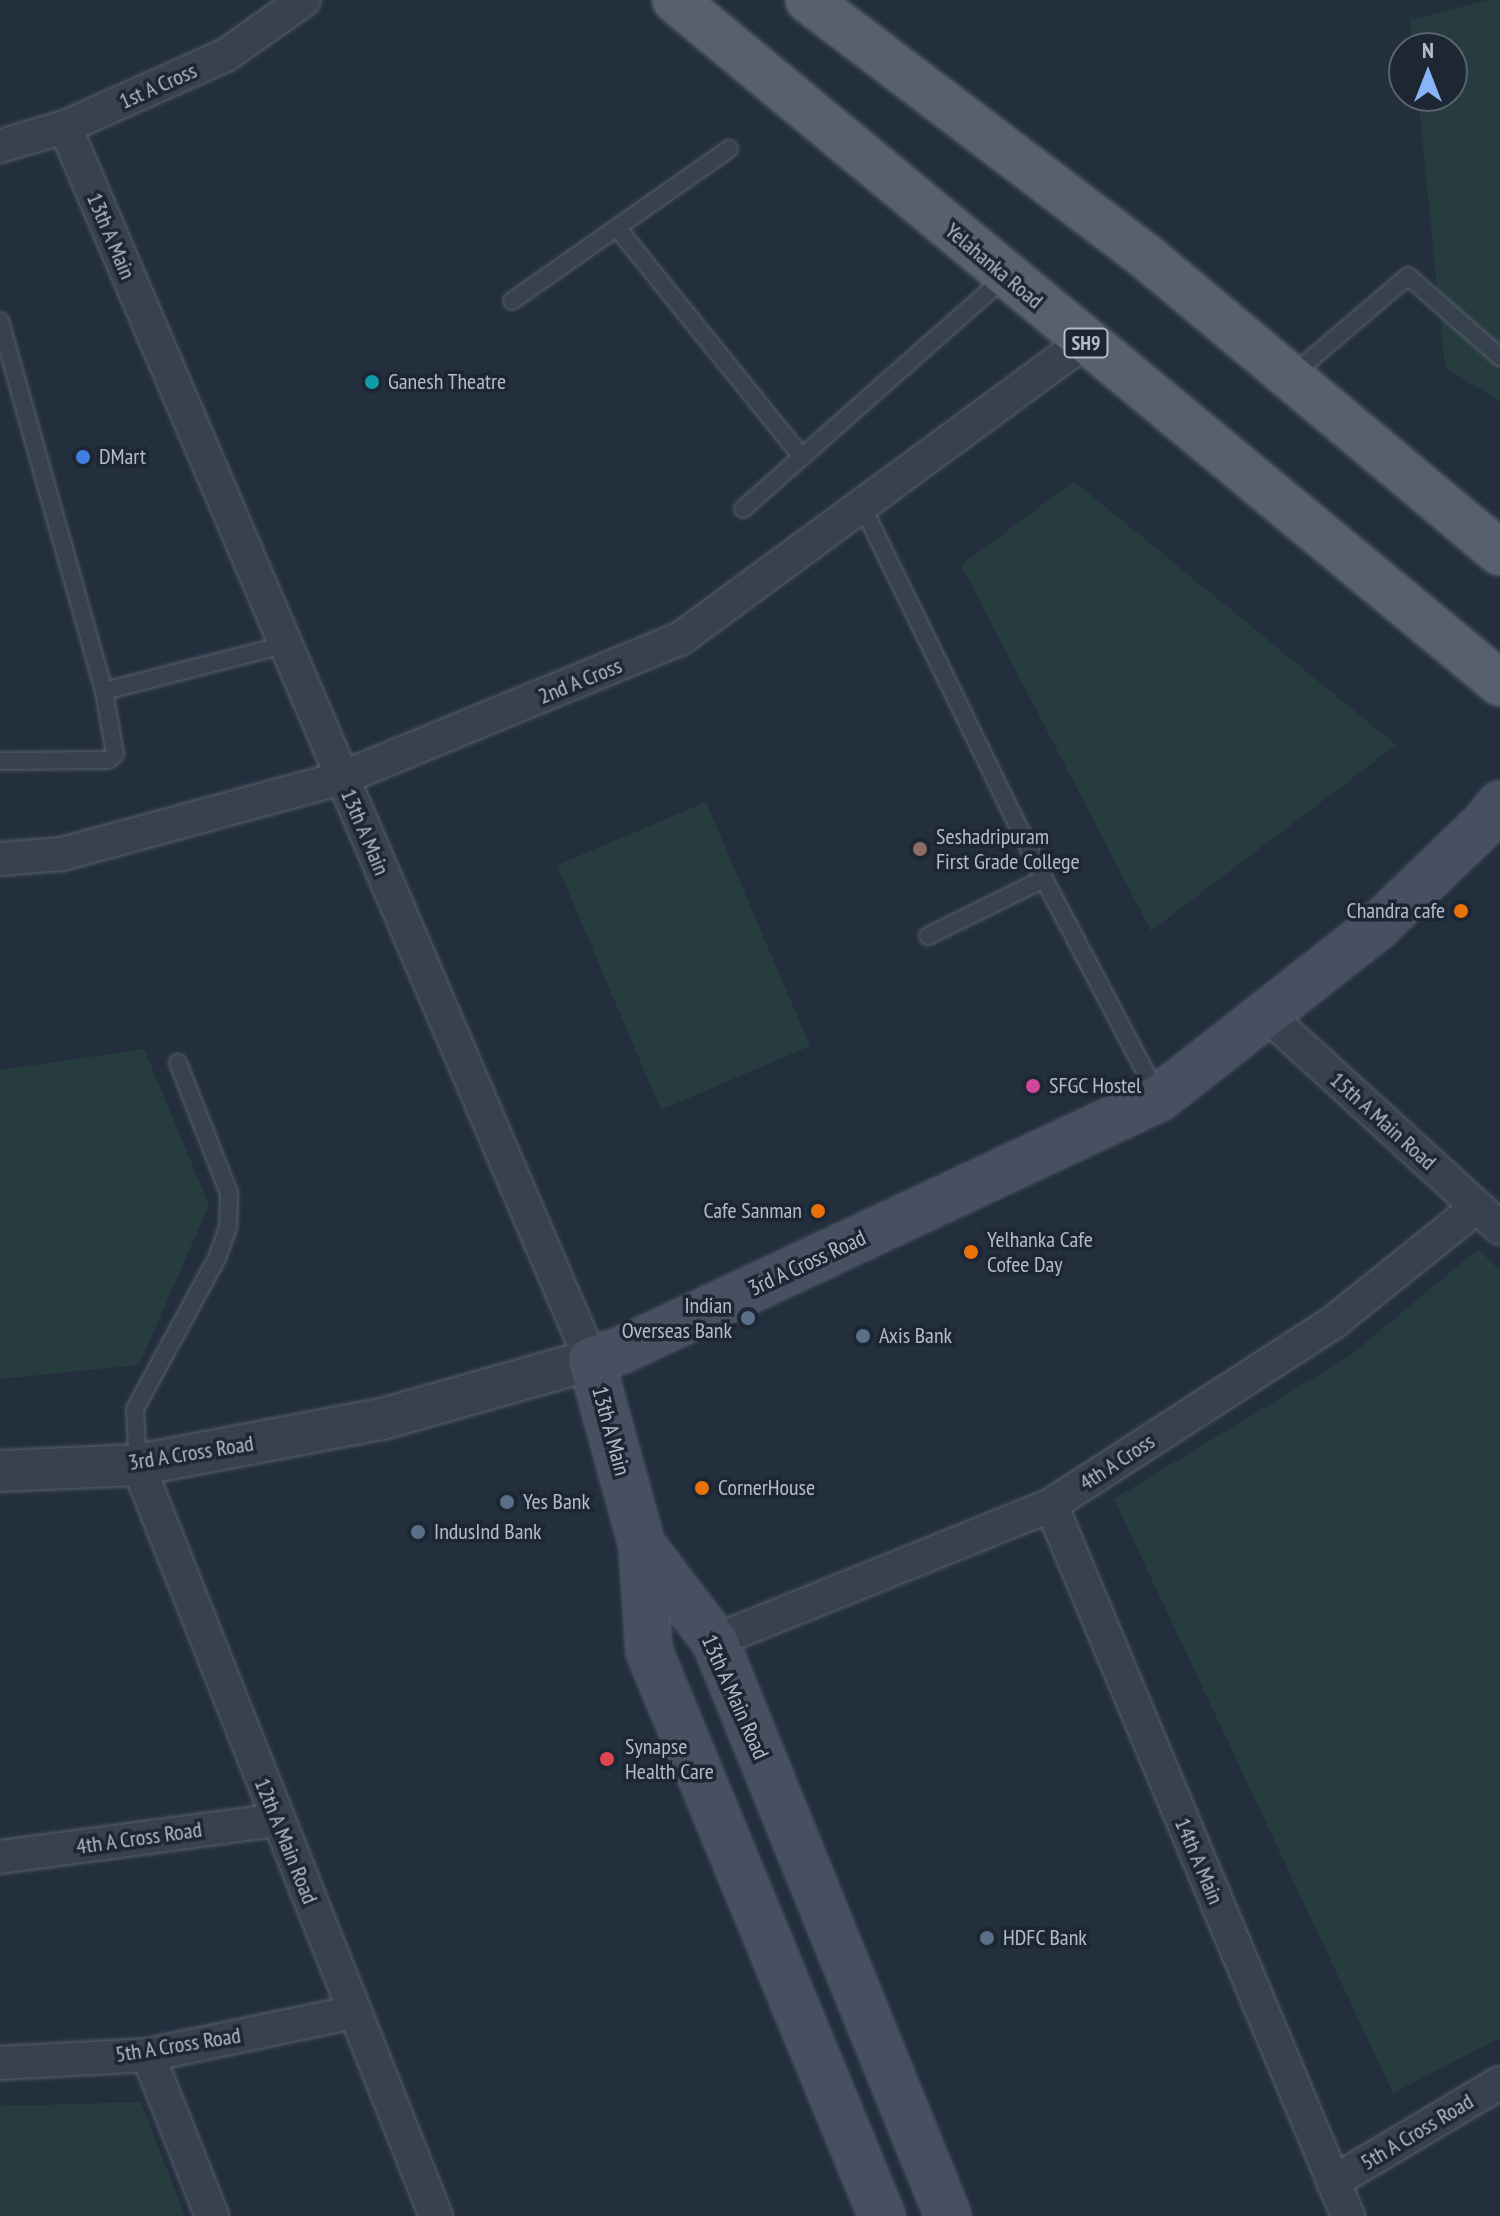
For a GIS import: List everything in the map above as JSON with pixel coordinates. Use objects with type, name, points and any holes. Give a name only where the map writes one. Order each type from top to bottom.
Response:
[{"type":"main road","name":"Yelahanka Road","points":[[675,0],[1084,342],[1500,683]]},
{"type":"main road","points":[[808,0],[1150,260],[1500,553]]},
{"type":"main road","name":"3rd A Cross Road","points":[[591,1360],[622,1350],[1159,1098],[1378,926],[1495,822]]},
{"type":"main road","name":"13th A Main","points":[[591,1360],[642,1545]]},
{"type":"main road","points":[[642,1545],[649,1651],[882,2216]]},
{"type":"main road","name":"13th A Main Road","points":[[642,1545],[715,1641],[948,2216]]},
{"type":"street","name":"1st A Cross","points":[[0,146],[65,127],[226,55],[304,0]]},
{"type":"street","name":"13th A Main","points":[[65,127],[591,1360]]},
{"type":"street","name":"2nd A Cross","points":[[0,859],[62,854],[342,778],[680,639],[1084,342]]},
{"type":"street","name":"15th A Main Road","points":[[1266,1014],[1488,1217]]},
{"type":"street","name":"4th A Cross","points":[[715,1641],[1051,1505],[1335,1321],[1488,1217]]},
{"type":"street","name":"3rd A Cross Road","points":[[0,1471],[138,1465],[382,1419],[591,1360]]},
{"type":"street","name":"12th A Main Road","points":[[138,1465],[436,2216]]},
{"type":"street","name":"14th A Main","points":[[1051,1505],[1348,2216]]},
{"type":"street","name":"4th A Cross Road","points":[[0,1857],[277,1820]]},
{"type":"street","name":"5th A Cross Road","points":[[0,2063],[148,2055],[354,2012]]},
{"type":"street","points":[[148,2055],[212,2216]]},
{"type":"street","name":"5th A Cross Road","points":[[1333,2182],[1500,2083]]},
{"type":"lane","points":[[512,301],[729,149]]},
{"type":"lane","points":[[618,229],[801,456]]},
{"type":"lane","points":[[743,509],[1006,276]]},
{"type":"lane","points":[[1290,377],[1408,276],[1500,357]]},
{"type":"lane","points":[[0,321],[104,691],[115,754],[108,760],[0,761]]},
{"type":"lane","points":[[862,506],[1044,879],[1159,1098]]},
{"type":"lane","points":[[104,691],[284,645]]},
{"type":"lane","points":[[928,936],[1044,879]]},
{"type":"lane","points":[[138,1465],[135,1409],[217,1258],[228,1227],[229,1193],[178,1063]]},
{"type":"green space","points":[[1488,0],[1500,0],[1500,402],[1445,367],[1420,112],[1468,112],[1468,32],[1411,32],[1410,20]]},
{"type":"green space","points":[[1074,481],[1396,745],[1151,931],[961,565]]},
{"type":"green space","points":[[706,802],[810,1046],[661,1110],[557,865]]},
{"type":"green space","points":[[144,1049],[209,1205],[139,1365],[0,1379],[0,1070]]},
{"type":"green space","points":[[1478,1249],[1500,1271],[1500,2038],[1393,2093],[1114,1499],[1351,1355]]},
{"type":"green space","points":[[141,2102],[185,2216],[0,2216],[0,2106]]},
{"type":"place","name":"Ganesh Theatre","points":[[372,382]]},
{"type":"place","name":"DMart","points":[[83,457]]},
{"type":"place","name":"Seshadripuram First Grade College","points":[[920,849]]},
{"type":"place","name":"Chandra cafe","points":[[1461,911]]},
{"type":"place","name":"SFGC Hostel","points":[[1033,1086]]},
{"type":"place","name":"Cafe Sanman","points":[[818,1211]]},
{"type":"place","name":"Yelhanka Cafe Cofee Day","points":[[971,1252]]},
{"type":"place","name":"Indian Overseas Bank","points":[[748,1318]]},
{"type":"place","name":"Axis Bank","points":[[863,1336]]},
{"type":"place","name":"CornerHouse","points":[[702,1488]]},
{"type":"place","name":"Yes Bank","points":[[507,1502]]},
{"type":"place","name":"IndusInd Bank","points":[[418,1532]]},
{"type":"place","name":"Synapse Health Care","points":[[607,1759]]},
{"type":"place","name":"HDFC Bank","points":[[987,1938]]}]
